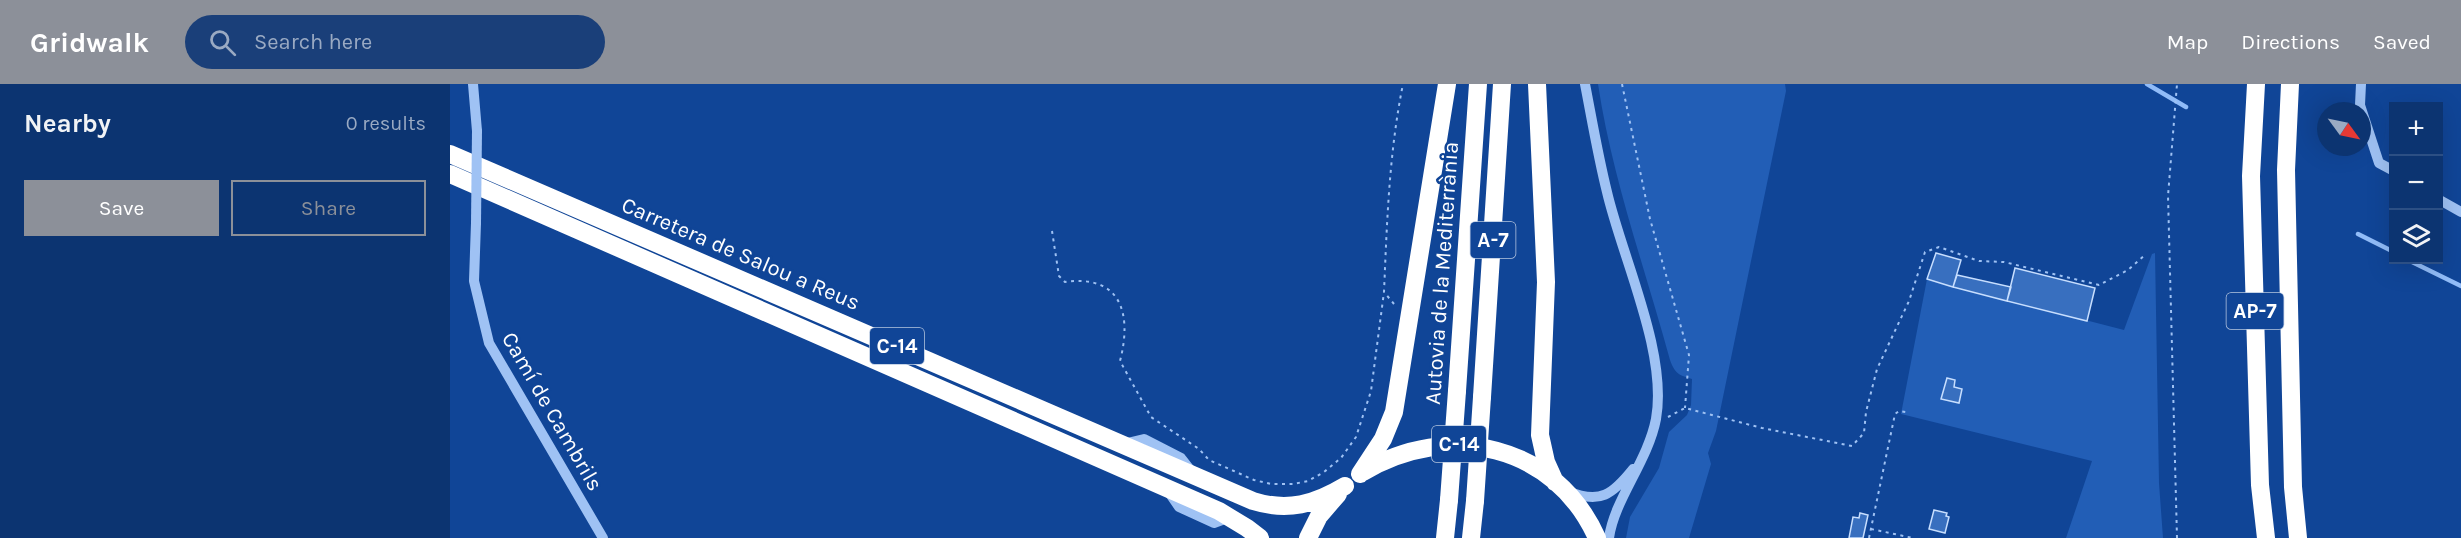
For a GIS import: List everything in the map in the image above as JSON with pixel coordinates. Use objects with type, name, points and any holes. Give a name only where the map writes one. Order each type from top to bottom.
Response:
[{"type":"highway","points":[[1360,474],[1390,426],[1394,412],[1447,84]]},
{"type":"highway","name":"Autovia de la Mediterrània","points":[[1445,538],[1478,84]]},
{"type":"highway","name":"A-7","points":[[1471,538],[1502,84]]},
{"type":"highway","points":[[1537,84],[1546,282],[1540,435],[1546,462],[1559,486]]},
{"type":"highway","name":"AP-7","points":[[2256,84],[2251,176],[2260,484],[2266,538]]},
{"type":"highway","name":"AP-7","points":[[2290,84],[2286,170],[2293,488],[2298,538]]},
{"type":"highway","name":"Carretera de Salou a Reus","points":[[450,154],[1253,501],[1280,507],[1304,505],[1345,486]]},
{"type":"highway","name":"C-14","points":[[450,174],[1166,488],[1230,517],[1260,538]]},
{"type":"highway","name":"C-14","points":[[1308,538],[1319,516],[1345,486],[1360,474],[1383,460],[1407,451],[1433,445],[1459,444],[1485,447],[1511,455],[1534,467],[1559,486],[1579,507],[1597,538]]},
{"type":"street","name":"Camí de Cambrils","points":[[473,84],[477,131],[474,280],[489,343],[603,538]]},
{"type":"street","points":[[1585,84],[1607,193],[1648,330],[1657,384],[1656,418],[1644,455],[1615,517],[1609,538]]},
{"type":"street","points":[[2361,84],[2360,105],[2379,163],[2389,168]]},
{"type":"street","points":[[2443,201],[2461,212]]},
{"type":"street","points":[[1559,486],[1590,498],[1609,494],[1618,487],[1644,455]]},
{"type":"path","points":[[1052,231],[1059,276],[1065,282],[1086,281],[1100,285],[1116,296],[1122,307],[1126,331],[1120,361],[1151,417],[1199,449],[1209,460],[1254,480],[1271,484],[1308,481],[1341,458],[1356,437],[1371,391],[1384,292],[1389,181],[1403,84]]},
{"type":"path","points":[[1623,84],[1650,219],[1689,355],[1685,408]]},
{"type":"path","points":[[2177,84],[2168,196],[2177,538]]},
{"type":"path","points":[[1656,418],[1671,416],[1685,408],[1762,428],[1852,446],[1864,433],[1866,412],[1878,369],[1909,302],[1925,252],[1939,247],[1979,261],[2004,262],[2099,285],[2128,270],[2145,255]]},
{"type":"path","points":[[1384,292],[1408,319]]},
{"type":"path","points":[[1869,538],[1895,414],[1899,411],[1905,412]]},
{"type":"path","points":[[1871,529],[1913,538]]},
{"type":"shaded area","points":[[1598,84],[1785,84],[1786,91],[1716,431],[1708,453],[1711,464],[1689,538],[1626,538],[1630,517],[1659,468],[1669,432],[1687,415],[1691,405],[1692,379],[1678,373],[1670,360],[1620,188]]},
{"type":"shaded area","points":[[2155,253],[2159,483],[2163,538],[2066,538],[2092,461],[1901,414],[1927,279],[2124,330],[2152,254]]},
{"type":"building","points":[[1936,253],[1961,260],[1953,287],[1927,279]]},
{"type":"building","points":[[2015,268],[2095,288],[2087,321],[2007,301]]},
{"type":"building","points":[[1957,275],[2011,287],[2007,301],[1953,287]]},
{"type":"building","points":[[1947,378],[1955,380],[1954,387],[1962,389],[1959,403],[1941,399]]},
{"type":"building","points":[[1934,510],[1947,513],[1946,516],[1949,517],[1945,533],[1929,529]]},
{"type":"building","points":[[1860,513],[1868,515],[1863,538],[1849,538],[1853,517],[1859,518]]},
{"type":"waterway","points":[[2147,84],[2186,107]]},
{"type":"waterway","points":[[2358,234],[2389,250]]},
{"type":"waterway","points":[[2416,264],[2461,286]]}]
